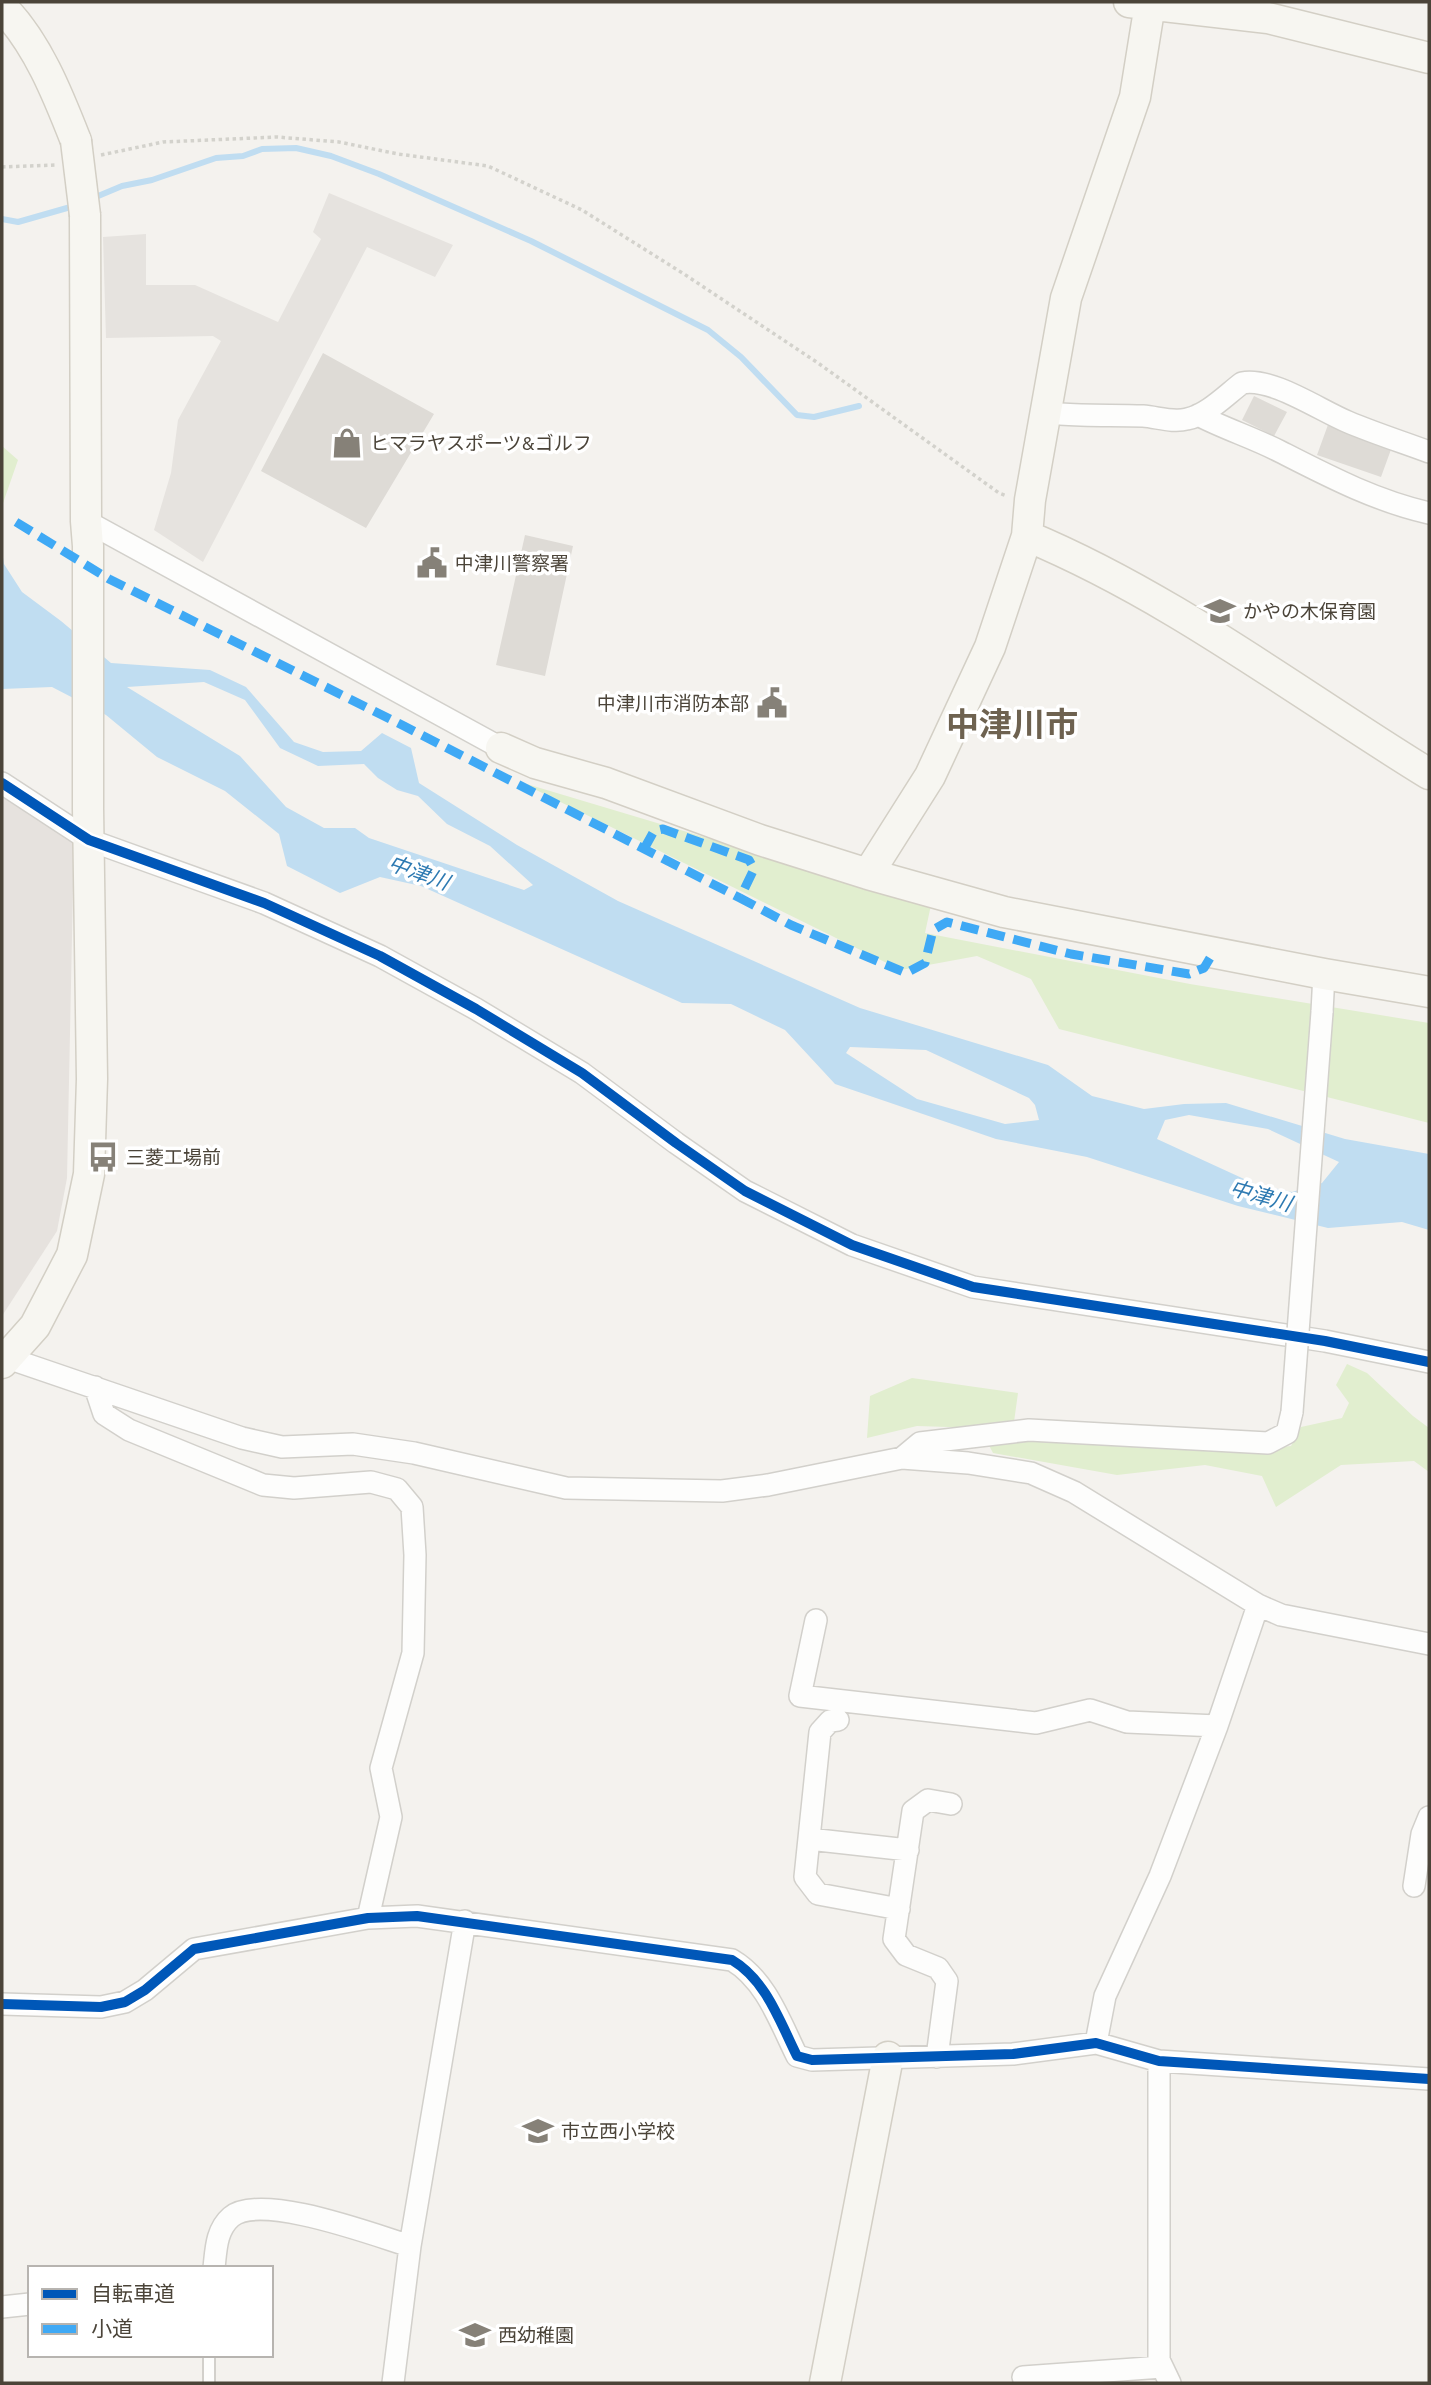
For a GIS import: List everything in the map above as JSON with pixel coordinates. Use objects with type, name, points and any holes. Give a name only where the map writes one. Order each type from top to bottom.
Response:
[{"type":"street","points":[[868,874],[930,776],[985,659],[1027,536],[1030,500],[1066,298],[1135,97],[1155,3],[1268,18],[1429,58]]},
{"type":"street","points":[[2,7],[13,18],[38,57],[61,102],[80,153],[85,215],[92,1079],[89,1174],[72,1255],[35,1326],[4,1359],[242,1438],[282,1447],[353,1444],[414,1453],[566,1488],[722,1491],[768,1485],[902,1458],[968,1463],[1031,1473],[1074,1492],[1258,1605],[1281,1615],[1429,1644]]},
{"type":"street","points":[[1060,414],[1157,417],[1177,421],[1198,415],[1242,383],[1250,382],[1267,385],[1347,422],[1429,452]]},
{"type":"street","points":[[1198,415],[1279,450],[1319,472],[1382,500],[1429,513]]},
{"type":"street","points":[[87,534],[501,748],[536,763],[606,783],[760,840],[1004,912],[1429,992]]},
{"type":"street","points":[[1027,536],[1068,552],[1129,584],[1429,774]]},
{"type":"street","points":[[2,783],[89,840],[264,903],[380,956],[476,1009],[582,1073],[745,1191],[852,1245],[973,1287],[1325,1340],[1429,1363]]},
{"type":"street","points":[[902,1458],[920,1443],[1029,1430],[1268,1443],[1287,1433],[1292,1412],[1324,974]]},
{"type":"street","points":[[95,1387],[104,1414],[129,1430],[263,1485],[293,1488],[371,1482],[397,1489],[412,1507],[415,1555],[413,1653],[381,1768],[391,1817],[368,1918]]},
{"type":"street","points":[[1096,2043],[1105,1996],[1160,1876],[1217,1726],[1258,1605]]},
{"type":"street","points":[[816,1620],[800,1696],[1036,1723],[1090,1710],[1127,1722],[1217,1726]]},
{"type":"street","points":[[838,1720],[830,1721],[820,1732],[805,1877],[818,1894],[899,1909]]},
{"type":"street","points":[[937,2057],[947,1981],[938,1968],[906,1955],[894,1939],[913,1811],[928,1800],[951,1804]]},
{"type":"street","points":[[1414,1886],[1422,1834],[1429,1817]]},
{"type":"street","points":[[809,1839],[908,1850]]},
{"type":"street","points":[[2,2004],[101,2007],[125,2002],[145,1990],[194,1949],[368,1918],[417,1916],[732,1960],[747,1969],[761,1986],[797,2056],[813,2060],[1013,2054],[1096,2043],[1159,2061],[1429,2079]]},
{"type":"street","points":[[393,2383],[410,2246],[465,1921]]},
{"type":"street","points":[[825,2383],[888,2057]]},
{"type":"street","points":[[1023,2377],[1166,2375],[1159,2360],[1159,2061]]},
{"type":"street","points":[[214,2266],[220,2232],[238,2212],[300,2212],[410,2246]]},
{"type":"street","points":[[2,2307],[28,2304]]},
{"type":"lane","points":[[209,2357],[209,2383]]},
{"type":"path","points":[[2,167],[51,166],[80,153],[163,142],[277,137],[339,142],[398,154],[488,166],[582,210],[661,260],[818,363],[999,493],[1012,498]]},
{"type":"shaded area","points":[[329,193],[453,245],[435,277],[367,247],[203,562],[154,530],[171,473],[178,420],[221,341],[213,336],[106,338],[103,237],[146,234],[146,285],[195,285],[278,322],[321,239],[313,232]]},
{"type":"shaded area","points":[[2,791],[74,839],[67,1178],[57,1231],[2,1316]]},
{"type":"green space","points":[[2,446],[18,460],[2,506]]},
{"type":"green space","points":[[520,782],[931,905],[925,933],[1190,984],[1429,1023],[1429,1123],[1059,1029],[1031,979],[977,956],[901,970]]},
{"type":"green space","points":[[1347,1364],[1367,1373],[1429,1428],[1429,1472],[1414,1461],[1341,1465],[1276,1507],[1262,1476],[1205,1465],[1117,1475],[993,1453],[980,1428],[917,1426],[867,1438],[870,1396],[912,1378],[1018,1393],[1014,1422],[1272,1448],[1291,1446],[1301,1427],[1342,1418],[1349,1403],[1336,1385]]},
{"type":"water","name":"中津川","points":[[2,551],[4,564],[22,592],[111,663],[210,670],[246,687],[294,742],[323,752],[361,751],[382,733],[411,748],[419,783],[517,845],[618,901],[860,1008],[1048,1065],[1092,1096],[1144,1109],[1226,1103],[1345,1139],[1429,1154],[1429,1230],[1402,1222],[1328,1228],[1238,1206],[1087,1157],[996,1139],[835,1084],[785,1030],[731,1004],[682,1003],[421,886],[380,877],[340,893],[287,866],[279,834],[225,791],[157,757],[106,715],[52,687],[2,689]],"holes":[[[204,682],[245,700],[280,748],[318,766],[364,764],[378,778],[397,790],[418,796],[447,824],[490,846],[533,885],[524,890],[369,838],[355,828],[324,828],[286,807],[240,756],[127,687]],[[850,1047],[926,1050],[1029,1098],[1035,1105],[1039,1120],[1005,1124],[917,1099],[846,1053]],[[1189,1115],[1268,1129],[1339,1162],[1322,1183],[1292,1192],[1255,1184],[1157,1139],[1165,1120]]]},
{"type":"building","name":"ヒマラヤスポーツ&ゴルフ","points":[[323,353],[434,414],[366,528],[261,471]]},
{"type":"building","points":[[1254,396],[1287,412],[1274,436],[1242,420]]},
{"type":"building","points":[[1329,422],[1393,444],[1381,477],[1317,455]]},
{"type":"building","points":[[525,535],[573,546],[545,676],[496,665]]},
{"type":"waterway","points":[[91,199],[122,186],[152,180],[216,158],[243,156],[262,149],[296,148],[331,156],[379,174],[531,241],[708,330],[741,357],[797,415],[814,417],[859,406]]},
{"type":"waterway","points":[[2,219],[18,222],[74,206]]},
{"type":"marked path","points":[[16,522],[109,579],[740,898]]},
{"type":"marked path","points":[[644,849],[654,831],[663,829],[749,860],[754,869],[740,898],[791,925],[906,973],[925,963],[933,930],[947,922],[1071,954],[1189,974],[1204,968],[1213,953]]},
{"type":"cycle path","points":[[2,783],[89,840],[264,903],[380,956],[476,1009],[582,1073],[745,1191],[852,1245],[973,1287],[1325,1341],[1429,1362]]},
{"type":"cycle path","points":[[2,2004],[101,2007],[125,2002],[145,1990],[194,1949],[368,1918],[417,1916],[732,1960],[744,1968],[763,1990],[797,2056],[812,2060],[1013,2054],[1096,2043],[1159,2061],[1429,2079]]},
{"type":"place","name":"ヒマラヤスポーツ&ゴルフ","points":[[347,443]]},
{"type":"place","name":"中津川警察署","points":[[432,563]]},
{"type":"place","name":"かやの木保育園","points":[[1220,611]]},
{"type":"place","name":"中津川市消防本部","points":[[772,703]]},
{"type":"place","name":"三菱工場前","points":[[103,1157]]},
{"type":"place","name":"市立西小学校","points":[[538,2131]]},
{"type":"place","name":"西幼稚園","points":[[475,2335]]},
{"type":"district","name":"中津川市","points":[[1012,723]]}]
